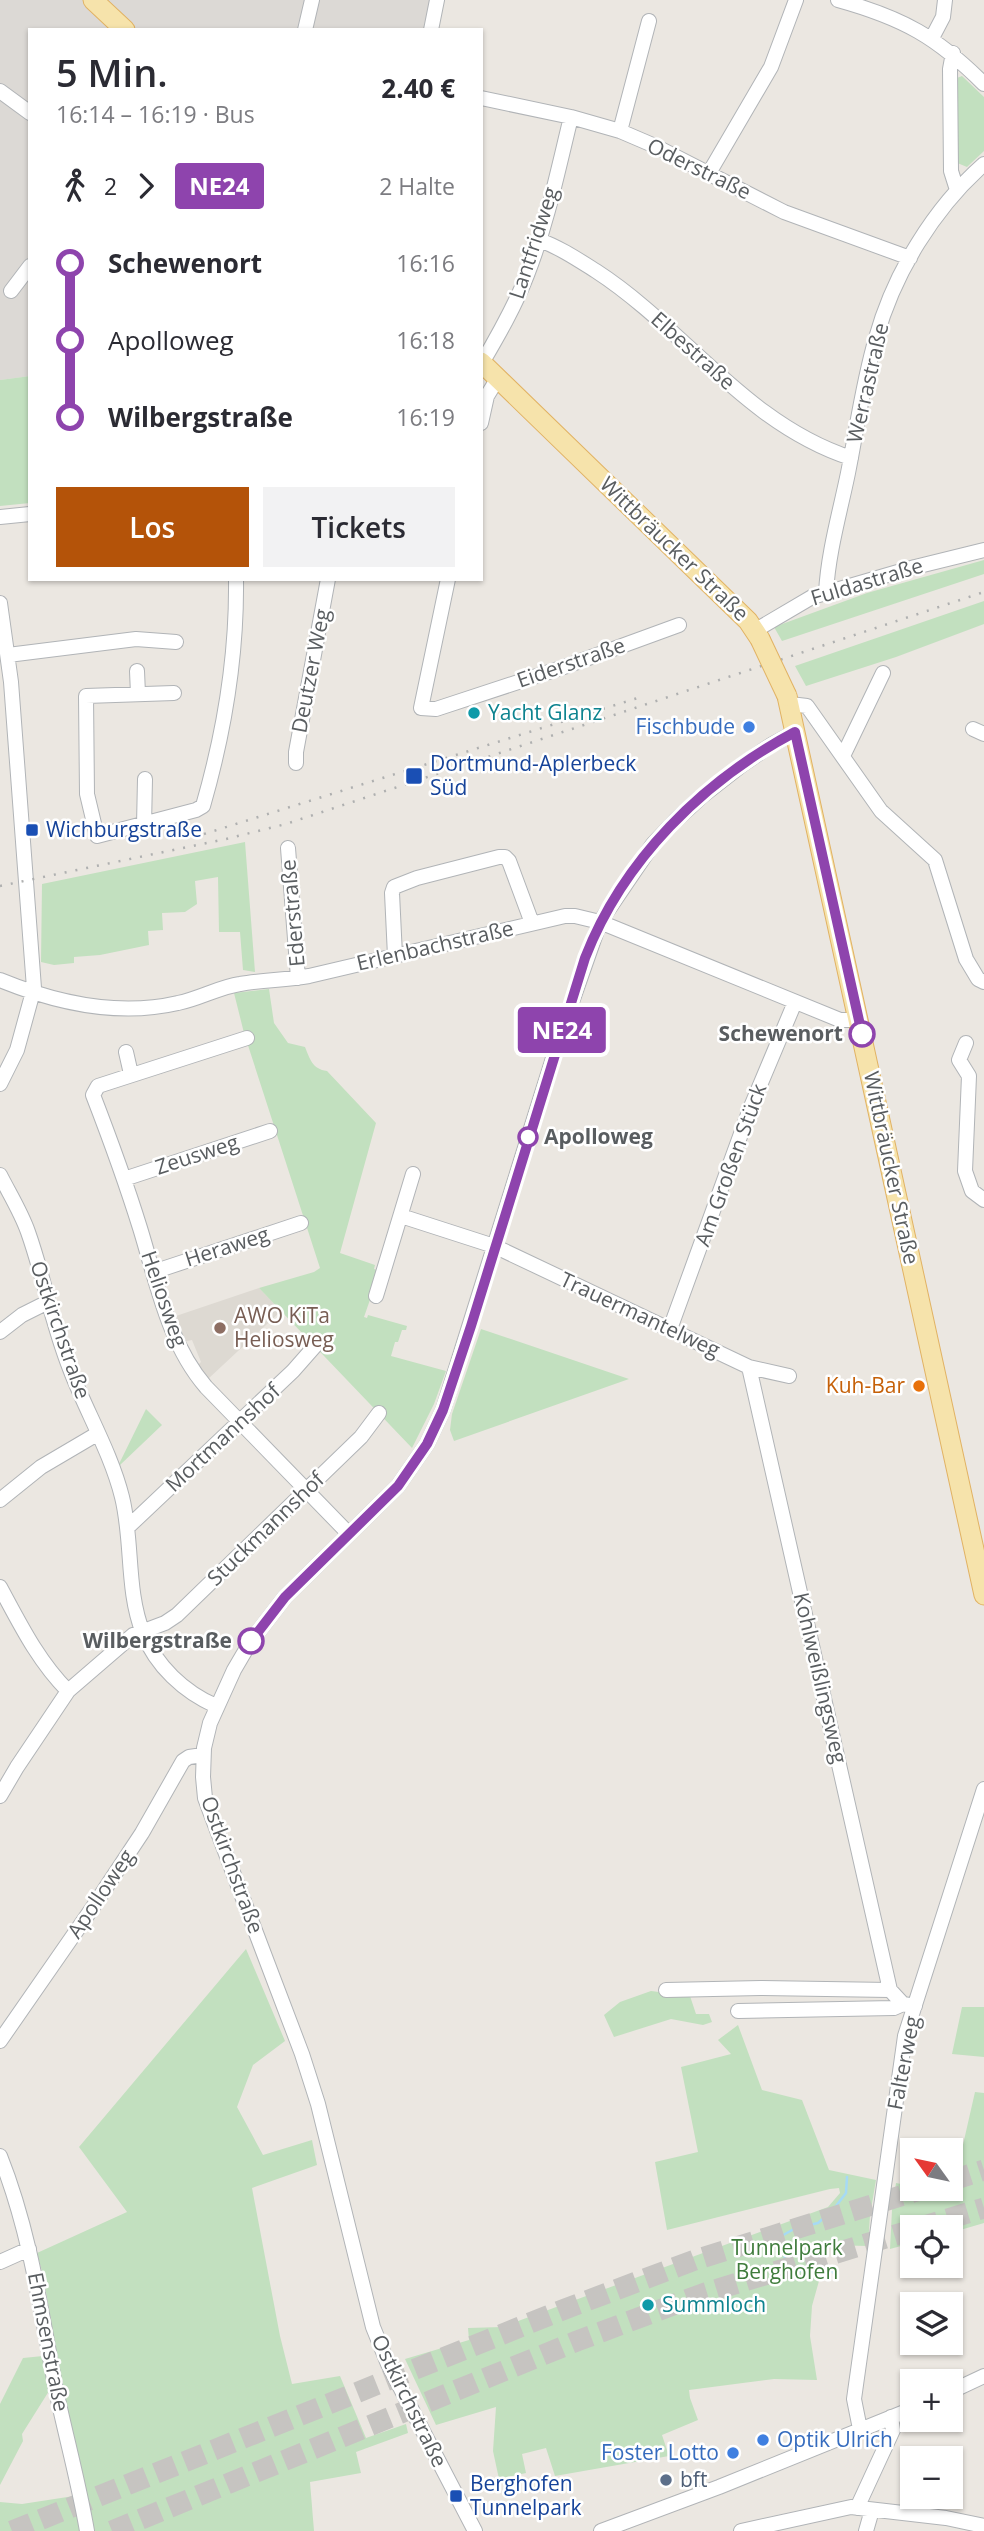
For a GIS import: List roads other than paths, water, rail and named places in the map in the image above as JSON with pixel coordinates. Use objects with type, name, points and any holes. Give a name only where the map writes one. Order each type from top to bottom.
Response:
[{"type":"main road","points":[[93,0],[123,28]]},
{"type":"main road","name":"Wittbräucker Straße","points":[[483,363],[758,634],[783,684],[984,1595]]},
{"type":"street","points":[[305,28],[312,0]]},
{"type":"street","points":[[431,28],[437,0]]},
{"type":"street","points":[[709,173],[771,67],[796,0]]},
{"type":"street","points":[[838,0],[879,12],[932,38],[953,53],[984,84]]},
{"type":"street","points":[[932,38],[943,17],[945,0]]},
{"type":"street","points":[[621,131],[649,21]]},
{"type":"street","points":[[953,53],[950,69],[951,170],[957,190]]},
{"type":"street","points":[[0,91],[28,112]]},
{"type":"street","name":"Oderstraße","points":[[483,98],[571,117],[621,131],[804,221],[910,258]]},
{"type":"street","name":"Lantfridweg","points":[[483,360],[512,309],[539,240],[571,117]]},
{"type":"street","name":"Werrastraße","points":[[826,593],[876,338],[890,298],[926,232],[957,190],[984,164]]},
{"type":"street","name":"Elbestraße","points":[[539,240],[570,255],[627,293],[757,407],[811,440],[851,458]]},
{"type":"street","points":[[11,291],[28,269]]},
{"type":"street","points":[[483,414],[487,396],[498,378]]},
{"type":"street","points":[[0,517],[28,514]]},
{"type":"street","name":"Fuldastraße","points":[[758,634],[800,603],[826,593],[984,550]]},
{"type":"street","points":[[174,694],[86,696],[87,794],[97,836],[144,825],[203,806],[231,676],[237,624],[236,581]]},
{"type":"street","name":"Deutzer Weg","points":[[296,763],[328,581]]},
{"type":"street","name":"Eiderstraße","points":[[448,581],[421,708],[436,709],[564,667],[679,625]]},
{"type":"street","points":[[0,603],[8,655],[26,861],[33,994],[17,1050],[0,1084]]},
{"type":"street","points":[[8,655],[136,639],[176,642]]},
{"type":"street","points":[[137,671],[138,694]]},
{"type":"street","points":[[843,756],[883,673]]},
{"type":"street","points":[[788,700],[807,706],[881,811],[935,860],[967,959],[978,979],[984,982]]},
{"type":"street","points":[[216,1706],[234,1670],[261,1627],[285,1597],[398,1486],[427,1444],[443,1410],[578,981],[600,922],[653,844],[675,821],[742,765],[795,732]]},
{"type":"street","points":[[144,825],[145,779]]},
{"type":"street","name":"Ederstraße","points":[[288,848],[298,978]]},
{"type":"street","points":[[395,956],[394,887],[417,878],[499,857],[505,857],[509,861],[532,923]]},
{"type":"street","name":"Erlenbachstraße","points":[[0,980],[33,994],[89,1005],[142,1009],[181,1003],[241,984],[298,978],[532,923],[575,916],[600,922],[840,1020],[859,1020]]},
{"type":"street","name":"Am Großen Stück","points":[[670,1329],[750,1109],[794,1002]]},
{"type":"street","name":"Heliosweg","points":[[247,1038],[98,1086],[93,1095],[124,1178],[175,1341],[195,1375],[349,1534]]},
{"type":"street","points":[[966,1043],[960,1060],[969,1076],[965,1171],[972,1191],[984,1200]]},
{"type":"street","points":[[126,1052],[131,1074]]},
{"type":"street","name":"Zeusweg","points":[[124,1178],[270,1131]]},
{"type":"street","points":[[376,1296],[413,1174]]},
{"type":"street","name":"Ostkirchstraße","points":[[1,1181],[27,1230],[70,1369],[122,1496],[132,1578],[143,1633],[171,1676],[192,1694],[216,1706],[203,1755],[205,1798],[302,2054],[318,2104],[373,2327],[388,2364],[475,2531]]},
{"type":"street","name":"Trauermantelweg","points":[[401,1216],[494,1246],[749,1367],[789,1376]]},
{"type":"street","name":"Heraweg","points":[[153,1272],[300,1223]]},
{"type":"street","points":[[0,1332],[22,1315],[48,1302]]},
{"type":"street","name":"Mortmannshof","points":[[127,1528],[293,1371],[315,1346]]},
{"type":"street","name":"Kohlweißlingsweg","points":[[749,1367],[890,1990]]},
{"type":"street","name":"Stuckmannshof","points":[[143,1633],[177,1615],[361,1437],[379,1413]]},
{"type":"street","points":[[0,1500],[41,1467],[97,1434]]},
{"type":"street","points":[[0,1587],[36,1653],[50,1673],[68,1691]]},
{"type":"street","points":[[0,1796],[16,1767],[68,1691],[118,1646],[134,1635],[143,1633]]},
{"type":"street","name":"Apolloweg","points":[[0,2041],[142,1833],[183,1761],[189,1757],[203,1755]]},
{"type":"street","name":"Falterweg","points":[[860,2429],[854,2399],[860,2347],[909,2005],[984,1789]]},
{"type":"street","points":[[759,2009],[755,2004],[756,1995],[761,1988]]},
{"type":"street","points":[[827,1989],[827,2009]]},
{"type":"street","points":[[666,1990],[890,1990],[909,2005]]},
{"type":"street","points":[[738,2011],[894,2008],[909,2005]]},
{"type":"street","name":"Ehmsenstraße","points":[[0,2156],[11,2183],[29,2249],[87,2531]]},
{"type":"street","points":[[0,2262],[29,2249]]},
{"type":"street","points":[[963,2386],[984,2376]]},
{"type":"street","points":[[601,2531],[900,2414]]},
{"type":"street","points":[[857,2508],[893,2430],[891,2417]]},
{"type":"street","points":[[741,2531],[857,2508],[946,2518],[984,2526]]},
{"type":"street","points":[[866,2531],[872,2510]]},
{"type":"waterway","points":[[778,2238],[794,2229],[818,2223],[833,2210],[846,2193],[847,2177]]},
{"type":"waterway","points":[[782,2249],[788,2266],[795,2272],[822,2267],[831,2270],[835,2275]]},
{"type":"tunnel","points":[[963,2177],[984,2170]]},
{"type":"tunnel","points":[[12,2531],[565,2309],[695,2260],[900,2196]]},
{"type":"tunnel","points":[[961,2215],[984,2208]]},
{"type":"tunnel","points":[[112,2531],[577,2341],[705,2293],[900,2234]]},
{"type":"railway","points":[[0,886],[286,824],[984,592]]},
{"type":"railway","points":[[204,834],[644,696]]},
{"type":"place","name":"Yacht Glanz","points":[[474,713]]},
{"type":"place","name":"Fischbude","points":[[749,727]]},
{"type":"place","name":"Dortmund-Aplerbeck Süd","points":[[414,776]]},
{"type":"place","name":"Wichburgstraße","points":[[32,830]]},
{"type":"place","name":"Schewenort","points":[[862,1034]]},
{"type":"place","name":"Apolloweg","points":[[528,1137]]},
{"type":"place","name":"AWO KiTa Heliosweg","points":[[220,1328]]},
{"type":"place","name":"Kuh-Bar","points":[[919,1386]]},
{"type":"place","name":"Wilbergstraße","points":[[251,1641]]},
{"type":"place","name":"Summloch","points":[[648,2305]]},
{"type":"place","name":"Optik Ulrich","points":[[763,2440]]},
{"type":"place","name":"Foster Lotto","points":[[733,2453]]},
{"type":"place","name":"bft","points":[[666,2480]]},
{"type":"place","name":"Berghofen Tunnelpark","points":[[456,2496]]},
{"type":"park label","name":"Tunnelpark Berghofen","points":[[787,2260]]}]
